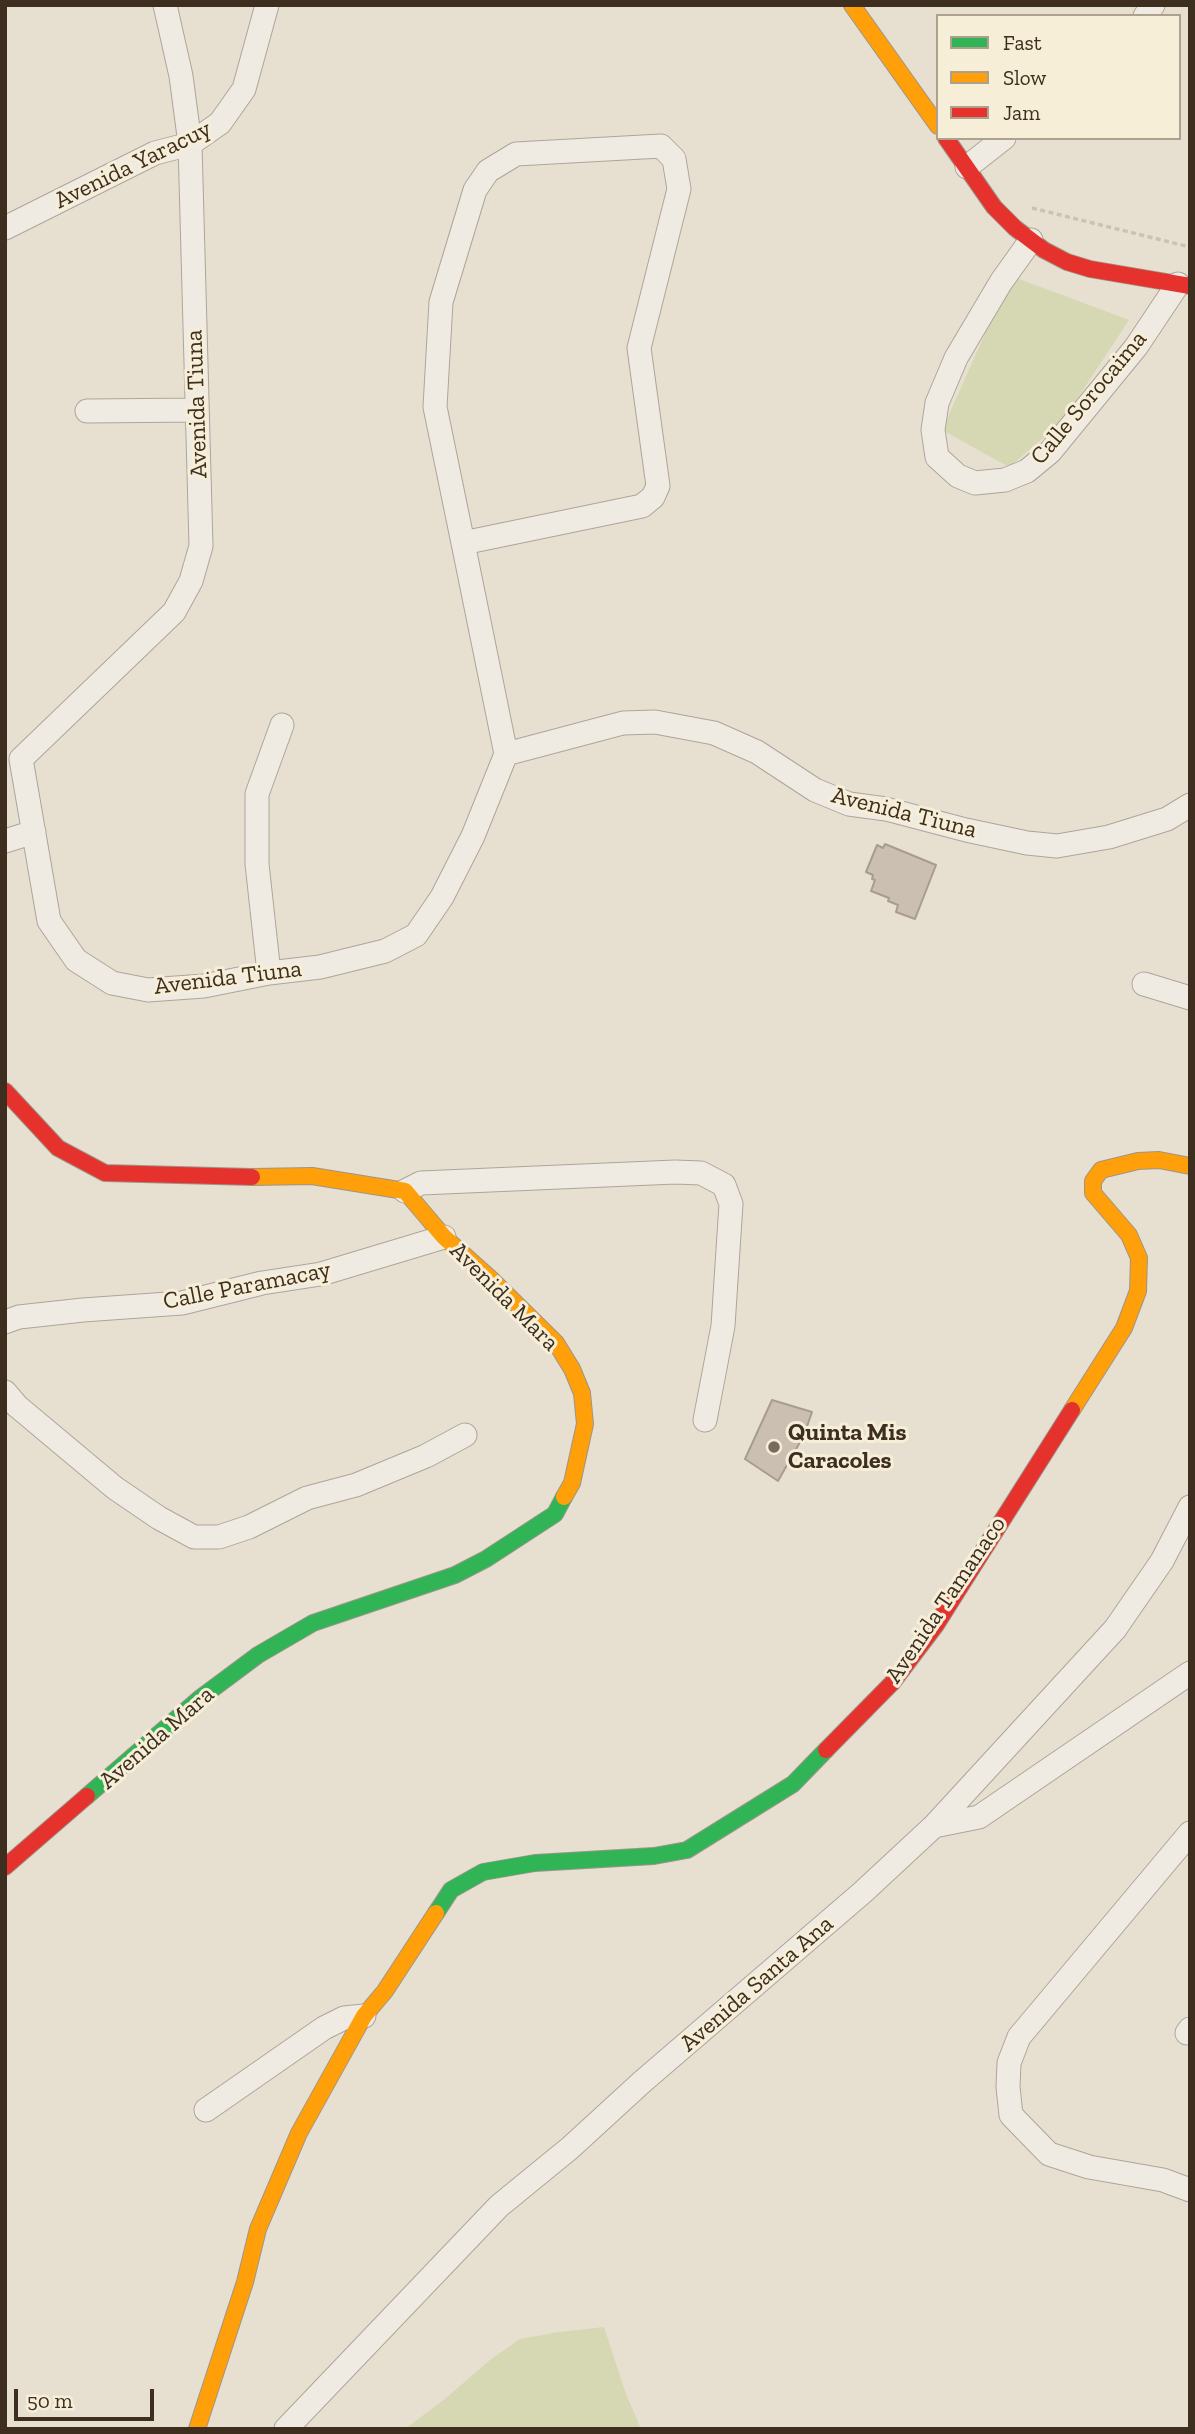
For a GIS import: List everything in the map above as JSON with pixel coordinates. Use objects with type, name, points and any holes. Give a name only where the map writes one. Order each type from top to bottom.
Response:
[{"type":"street","name":"Avenida Tiuna","points":[[165,5],[181,76],[190,144],[201,546],[191,581],[174,612],[13,757],[34,832],[49,921],[76,960],[112,983],[159,990],[204,986],[269,973],[320,967],[385,951],[416,935],[442,897],[473,836],[506,754],[623,723],[683,725],[714,733],[757,752],[815,790],[849,804],[886,809],[1015,841],[1057,846],[1109,837],[1167,819],[1190,806]]},
{"type":"street","name":"Avenida Yaracuy","points":[[5,228],[155,153],[190,144],[220,123],[244,89],[267,5]]},
{"type":"street","points":[[852,5],[936,123]]},
{"type":"street","points":[[947,140],[994,207],[1044,250],[1067,262],[1090,269],[1184,285]]},
{"type":"street","points":[[967,167],[1001,140]]},
{"type":"street","points":[[463,543],[642,506],[653,497],[658,486],[639,348],[679,189],[674,159],[661,146],[516,154],[488,172],[475,190],[441,302],[435,407],[506,754]]},
{"type":"street","name":"Calle Sorocaima","points":[[1031,240],[1001,282],[956,358],[937,403],[933,430],[937,457],[958,476],[975,483],[1005,480],[1027,471],[1050,452],[1184,285]]},
{"type":"street","points":[[87,411],[197,410]]},
{"type":"street","points":[[269,973],[257,864],[257,794],[282,725]]},
{"type":"street","points":[[5,841],[34,832]]},
{"type":"street","points":[[1144,984],[1190,998]]},
{"type":"street","points":[[5,1091],[13,1115],[58,1148],[105,1173],[312,1176],[405,1191],[421,1183],[701,1172],[724,1185],[731,1204],[723,1326],[705,1420]]},
{"type":"street","name":"Avenida Tamanaco","points":[[197,2429],[245,2282],[258,2229],[299,2133],[363,2016],[385,1991],[451,1890],[483,1872],[535,1863],[654,1856],[687,1850],[793,1784],[892,1683],[936,1625],[1124,1328],[1138,1291],[1139,1258],[1129,1235],[1093,1193],[1093,1181],[1101,1170],[1138,1161],[1159,1160],[1190,1166]]},
{"type":"street","name":"Avenida Mara","points":[[5,1867],[199,1699],[258,1655],[313,1623],[456,1575],[555,1514],[572,1483],[585,1423],[582,1393],[572,1369],[556,1343],[444,1237],[405,1191]]},
{"type":"street","name":"Calle Paramacay","points":[[5,1322],[19,1317],[83,1310],[181,1303],[262,1283],[321,1274],[444,1237]]},
{"type":"street","points":[[5,1392],[17,1406],[115,1488],[159,1518],[194,1537],[219,1537],[249,1528],[307,1498],[356,1485],[426,1456],[465,1435]]},
{"type":"street","name":"Avenida Santa Ana","points":[[286,2429],[499,2206],[570,2148],[642,2082],[863,1892],[934,1825],[1115,1629],[1162,1561],[1190,1507]]},
{"type":"street","points":[[934,1825],[979,1817],[1190,1673]]},
{"type":"street","points":[[1190,1833],[1019,2037],[1009,2063],[1007,2087],[1011,2115],[1049,2154],[1089,2167],[1163,2180],[1190,2189]]},
{"type":"street","points":[[206,2110],[324,2028],[344,2018],[363,2016]]},
{"type":"path","points":[[1032,208],[1190,247]]},
{"type":"green space","points":[[1011,276],[1129,320],[1061,423],[1009,467],[942,430]]},
{"type":"green space","points":[[604,2327],[626,2394],[641,2429],[405,2429],[520,2339]]},
{"type":"building","points":[[885,844],[936,865],[915,919],[896,912],[898,905],[871,891],[875,880],[872,879],[873,875],[866,872],[877,845],[883,848]]},
{"type":"building","name":"Quinta Mis Caracoles","points":[[772,1400],[812,1412],[804,1435],[778,1481],[745,1459]]},
{"type":"traffic: fast","points":[[87,1796],[199,1699],[258,1655],[313,1623],[455,1575],[486,1559],[555,1514],[564,1497]]},
{"type":"traffic: fast","points":[[436,1913],[451,1890],[483,1872],[535,1863],[654,1856],[687,1850],[793,1784],[826,1750]]},
{"type":"traffic: slow","points":[[852,5],[936,123]]},
{"type":"traffic: slow","points":[[1072,1410],[1124,1328],[1138,1291],[1139,1258],[1129,1235],[1093,1193],[1093,1181],[1101,1170],[1138,1161],[1159,1160],[1190,1166]]},
{"type":"traffic: slow","points":[[252,1177],[312,1176],[405,1191],[444,1237],[556,1343],[572,1369],[582,1393],[585,1424],[572,1483],[564,1497]]},
{"type":"traffic: slow","points":[[197,2429],[245,2282],[258,2229],[299,2133],[364,2016],[385,1991],[436,1913]]},
{"type":"traffic: jam","points":[[947,140],[994,207],[1015,228],[1044,250],[1067,262],[1090,269],[1190,286]]},
{"type":"traffic: jam","points":[[5,1091],[58,1148],[105,1173],[252,1177]]},
{"type":"traffic: jam","points":[[826,1750],[892,1683],[936,1625],[1072,1410]]},
{"type":"traffic: jam","points":[[5,1867],[87,1796]]},
{"type":"place","name":"Quinta Mis Caracoles","points":[[774,1447]]}]
